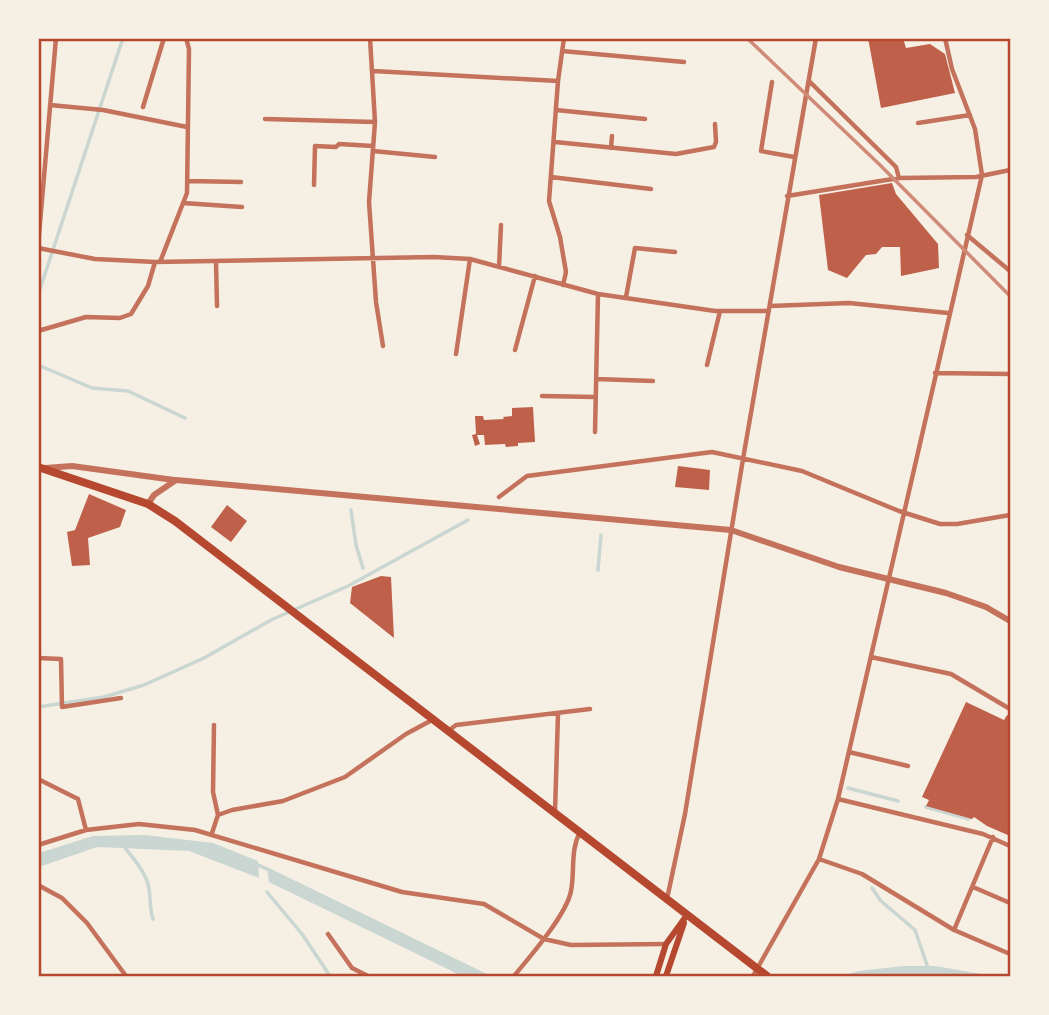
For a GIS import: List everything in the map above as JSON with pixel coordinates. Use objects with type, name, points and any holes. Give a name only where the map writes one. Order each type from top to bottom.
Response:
[{"type":"highway","points":[[41,468],[148,505],[175,521],[687,915],[755,973],[767,976]]},
{"type":"main road","points":[[656,976],[666,944],[687,915]]},
{"type":"main road","points":[[666,976],[687,915]]},
{"type":"street","points":[[56,38],[38,247],[46,250],[95,259],[158,262],[434,257],[470,259],[598,293],[720,311],[849,303],[948,313]]},
{"type":"street","points":[[144,107],[164,38]]},
{"type":"street","points":[[38,331],[86,317],[120,318],[131,314],[148,286],[183,203],[188,181],[190,49],[186,38]]},
{"type":"street","points":[[370,38],[375,121],[369,202],[372,260],[383,346]]},
{"type":"street","points":[[563,285],[566,272],[560,237],[549,201],[564,38]]},
{"type":"street","points":[[667,900],[685,814],[816,38]]},
{"type":"street","points":[[755,973],[819,859],[838,799],[982,175],[975,129],[953,69],[945,38]]},
{"type":"street","points":[[562,51],[684,62]]},
{"type":"street","points":[[373,71],[558,81]]},
{"type":"street","points":[[808,80],[896,167],[899,178]]},
{"type":"street","points":[[772,82],[761,151],[794,157]]},
{"type":"street","points":[[50,105],[100,110],[188,127]]},
{"type":"street","points":[[556,110],[645,119]]},
{"type":"street","points":[[918,123],[970,115]]},
{"type":"street","points":[[265,119],[375,121]]},
{"type":"street","points":[[555,142],[676,154],[713,147],[716,142],[715,124]]},
{"type":"street","points":[[611,148],[612,136]]},
{"type":"street","points":[[314,184],[315,146],[336,147],[339,144],[435,157]]},
{"type":"street","points":[[788,196],[899,178],[976,177],[1010,170]]},
{"type":"street","points":[[551,177],[651,189]]},
{"type":"street","points":[[188,181],[241,182]]},
{"type":"street","points":[[183,203],[242,207]]},
{"type":"street","points":[[499,267],[500,225]]},
{"type":"street","points":[[967,235],[1010,271]]},
{"type":"street","points":[[626,297],[635,248],[675,252]]},
{"type":"street","points":[[456,354],[470,259]]},
{"type":"street","points":[[216,261],[217,306]]},
{"type":"street","points":[[515,350],[535,276]]},
{"type":"street","points":[[595,432],[598,293]]},
{"type":"street","points":[[707,365],[720,311]]},
{"type":"street","points":[[935,373],[1010,374]]},
{"type":"street","points":[[596,379],[653,381]]},
{"type":"street","points":[[542,396],[596,397]]},
{"type":"street","points":[[499,497],[527,476],[712,452],[802,471],[940,524],[957,524],[1010,514]]},
{"type":"street","points":[[41,468],[72,466],[176,480],[731,530],[839,566],[946,593],[986,607],[1010,621]]},
{"type":"street","points":[[148,505],[154,495],[176,480]]},
{"type":"street","points":[[871,657],[951,674],[1010,709]]},
{"type":"street","points":[[38,658],[61,659],[62,707],[121,698]]},
{"type":"street","points":[[447,731],[456,725],[590,709]]},
{"type":"street","points":[[555,813],[558,714]]},
{"type":"street","points":[[218,815],[283,801],[345,777],[406,734],[432,720]]},
{"type":"street","points":[[212,833],[218,815],[213,792],[214,725]]},
{"type":"street","points":[[849,752],[908,766]]},
{"type":"street","points":[[38,779],[78,799],[86,831]]},
{"type":"street","points":[[838,799],[993,837],[1010,846]]},
{"type":"street","points":[[38,845],[86,831],[139,824],[212,833],[262,851],[402,892],[484,904],[544,939],[571,945],[666,944]]},
{"type":"street","points":[[514,976],[544,939],[571,894],[574,844],[580,832]]},
{"type":"street","points":[[954,930],[993,837]]},
{"type":"street","points":[[819,859],[862,874],[954,930],[1010,954]]},
{"type":"street","points":[[38,886],[62,898],[88,923],[126,976]]},
{"type":"street","points":[[973,887],[1010,903]]},
{"type":"street","points":[[328,934],[352,968],[368,976]]},
{"type":"shaded area","points":[[145,835],[213,843],[258,861],[259,878],[189,851],[97,847],[39,867],[39,853],[93,836]]},
{"type":"shaded area","points":[[267,867],[491,976],[462,976],[269,882]]},
{"type":"shaded area","points":[[903,966],[935,966],[993,976],[840,976]]},
{"type":"building","points":[[868,38],[903,38],[906,48],[930,44],[945,54],[955,93],[881,108]]},
{"type":"building","points":[[892,183],[896,194],[938,244],[939,268],[901,276],[900,247],[882,247],[876,254],[866,255],[847,278],[828,270],[819,195]]},
{"type":"building","points":[[533,407],[535,442],[506,447],[505,444],[485,445],[484,435],[477,435],[480,444],[475,446],[472,435],[476,434],[475,416],[483,416],[484,420],[504,419],[503,417],[512,416],[512,408]]},
{"type":"building","points":[[678,466],[710,470],[709,490],[675,487]]},
{"type":"building","points":[[89,494],[126,510],[120,527],[88,538],[90,565],[72,566],[67,532],[75,530]]},
{"type":"building","points":[[227,505],[247,521],[231,542],[211,527]]},
{"type":"building","points":[[381,576],[391,577],[394,638],[350,603],[352,587]]},
{"type":"building","points":[[966,702],[1004,720],[1007,715],[1010,717],[1010,836],[974,817],[972,819],[926,806],[929,800],[922,797]]},
{"type":"waterway","points":[[38,295],[123,38]]},
{"type":"waterway","points":[[38,365],[92,388],[128,391],[185,418]]},
{"type":"waterway","points":[[351,510],[356,545],[363,568]]},
{"type":"waterway","points":[[38,707],[104,697],[144,685],[204,658],[271,620],[348,586],[468,520]]},
{"type":"waterway","points":[[598,570],[601,535]]},
{"type":"waterway","points":[[848,788],[898,801]]},
{"type":"waterway","points":[[926,807],[969,819]]},
{"type":"waterway","points":[[123,845],[146,879],[153,919]]},
{"type":"waterway","points":[[256,864],[271,871]]},
{"type":"waterway","points":[[872,888],[881,901],[915,930],[928,968]]},
{"type":"waterway","points":[[267,892],[302,934],[330,976]]},
{"type":"railway","points":[[747,38],[880,165],[1010,296]]}]
